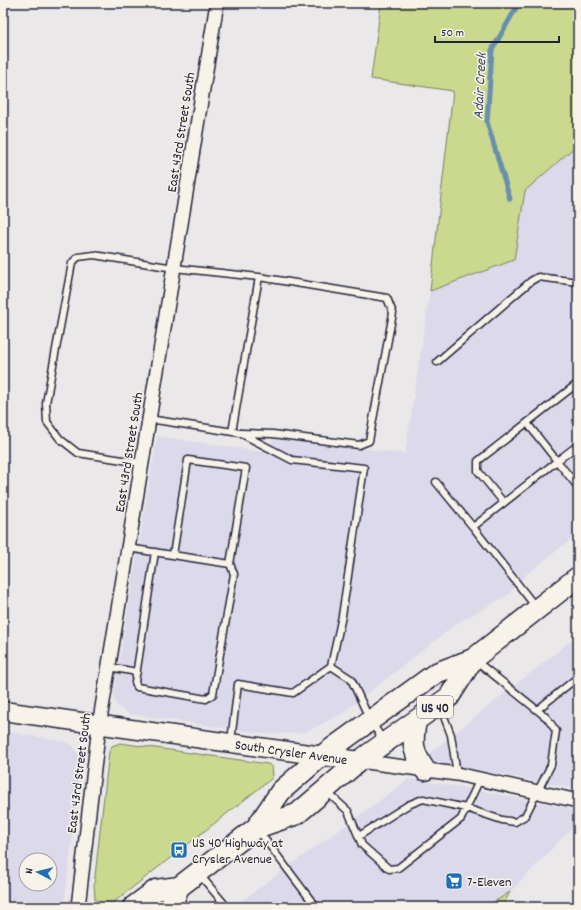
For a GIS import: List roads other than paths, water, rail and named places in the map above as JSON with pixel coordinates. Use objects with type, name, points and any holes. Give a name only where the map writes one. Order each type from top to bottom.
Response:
[{"type":"main road","name":"US 40","points":[[256,828],[281,791],[320,757],[436,673],[473,659],[577,578]]},
{"type":"main road","name":"US 40","points":[[171,907],[179,887],[256,828],[297,814],[359,761],[449,697],[473,659]]},
{"type":"main road","name":"South Crysler Avenue","points":[[3,711],[99,726],[231,743],[320,757],[359,761]]},
{"type":"main road","points":[[416,721],[413,735],[414,752],[424,770]]},
{"type":"main road","points":[[133,907],[156,890],[179,887]]},
{"type":"street","name":"East 43rd Street South","points":[[78,907],[99,726],[217,3]]},
{"type":"street","name":"South Crysler Avenue","points":[[359,761],[457,774],[578,801]]},
{"type":"lane","points":[[142,463],[78,453],[60,439],[47,422],[46,403],[72,263],[78,257],[94,255],[174,268],[259,277],[387,298],[393,313],[369,440],[359,445],[273,434],[240,433],[149,419]]},
{"type":"lane","points":[[232,432],[259,277]]},
{"type":"lane","points":[[437,362],[531,281],[538,277],[578,282]]},
{"type":"lane","points":[[504,503],[478,471],[478,461],[578,383]]},
{"type":"lane","points":[[527,423],[557,462],[578,486]]},
{"type":"lane","points":[[231,743],[238,684],[293,693],[331,666],[342,616],[364,468],[292,460],[240,433]]},
{"type":"lane","points":[[473,527],[578,445]]},
{"type":"lane","points":[[155,552],[135,682],[138,687],[206,699],[213,694],[234,574],[230,564],[246,468],[188,460],[173,555]]},
{"type":"lane","points":[[436,482],[538,609]]},
{"type":"lane","points":[[128,548],[230,564]]},
{"type":"lane","points":[[359,836],[408,805],[423,799],[466,808],[502,820],[515,822],[525,816],[551,765],[556,731],[547,718],[473,659]]},
{"type":"lane","points":[[331,666],[351,679],[370,720],[385,743]]},
{"type":"lane","points":[[109,667],[137,672]]},
{"type":"lane","points":[[537,710],[578,677]]},
{"type":"lane","points":[[439,704],[451,736],[457,774]]},
{"type":"lane","points":[[325,790],[348,811],[362,845],[389,869],[398,868],[461,819],[480,779]]},
{"type":"lane","points":[[256,828],[316,907]]},
{"type":"lane","points":[[198,872],[227,907]]},
{"type":"waterway","name":"Adair Creek","points":[[510,199],[487,122],[492,50],[519,3]]},
{"type":"place","name":"US 40 Highway at Crysler Avenue","points":[[179,850]]},
{"type":"place","name":"7-Eleven","points":[[454,881]]}]
